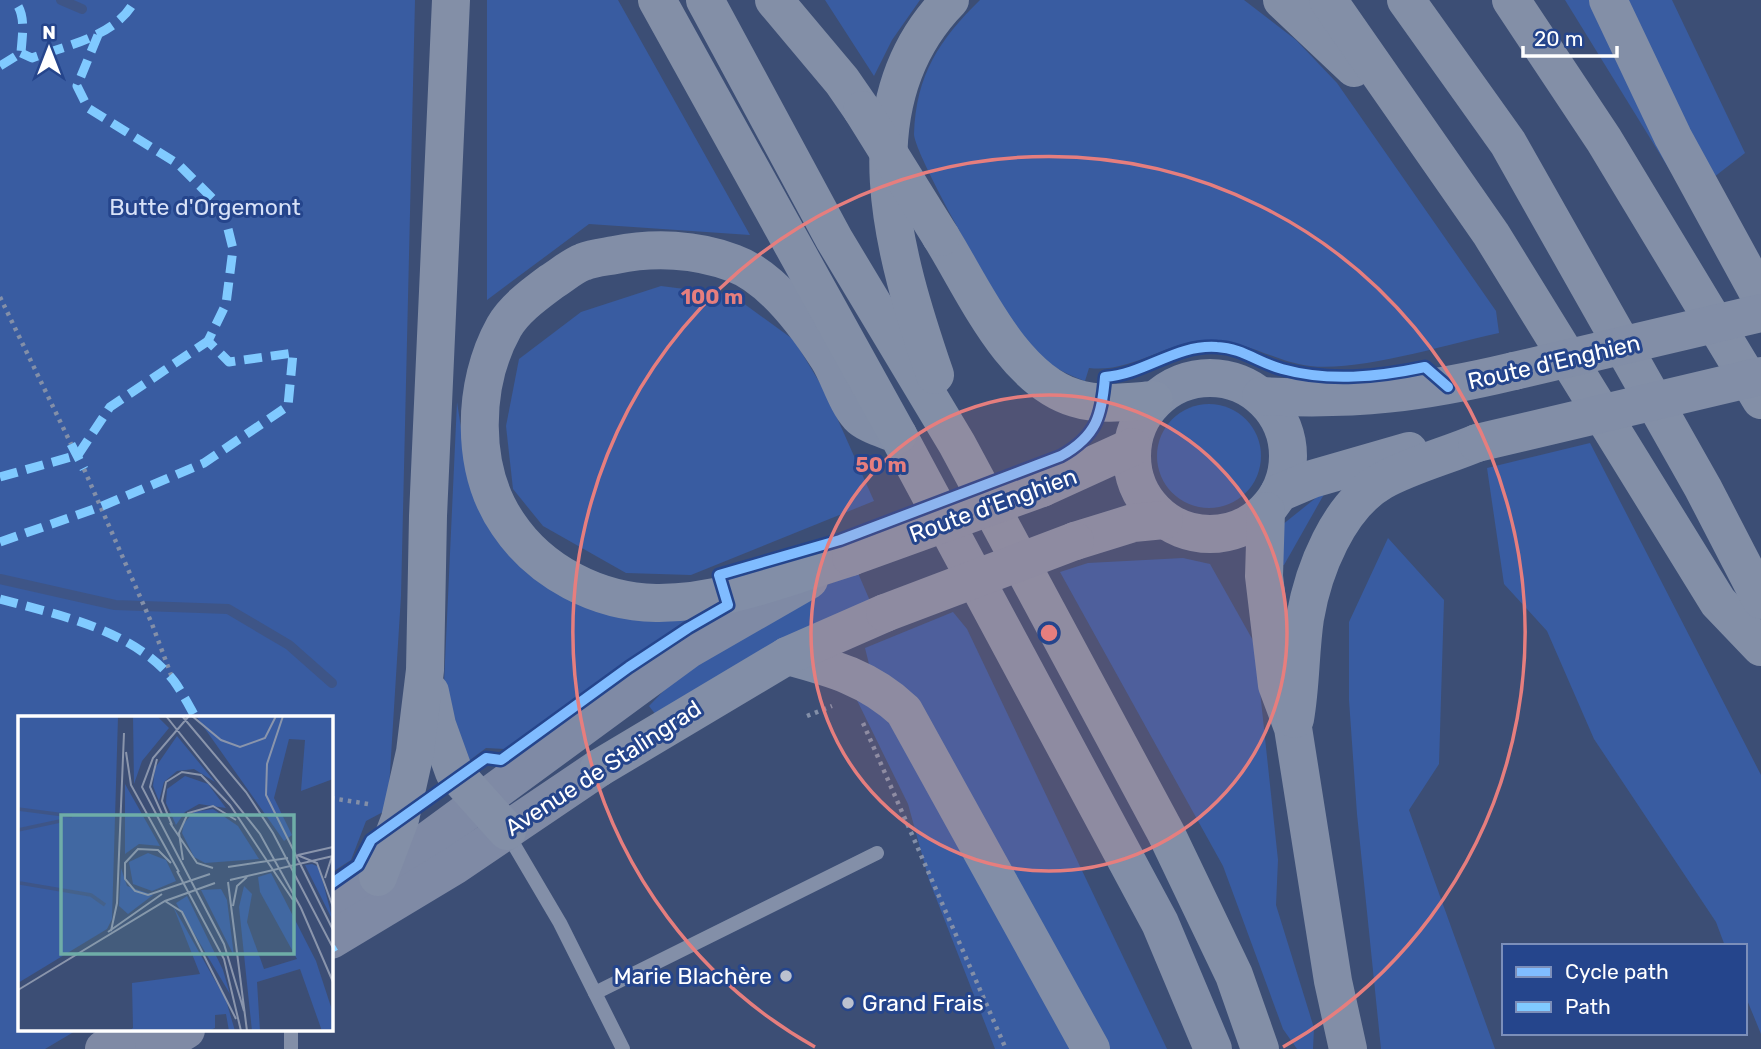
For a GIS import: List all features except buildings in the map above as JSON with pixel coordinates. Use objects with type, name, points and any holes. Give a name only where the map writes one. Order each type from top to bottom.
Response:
[{"type":"highway","points":[[378,877],[400,819],[415,752],[425,670],[428,516],[451,0]]},
{"type":"highway","points":[[657,0],[694,62],[898,435]]},
{"type":"highway","points":[[667,0],[694,62]]},
{"type":"highway","points":[[705,0],[834,239],[957,444],[1166,834],[1234,975],[1260,1049]]},
{"type":"highway","points":[[774,0],[852,96]]},
{"type":"highway","points":[[802,0],[852,96],[1010,349],[1048,387],[1076,399],[1103,403],[1154,400]]},
{"type":"highway","points":[[950,0],[933,17],[908,58],[897,89],[888,184],[892,229],[902,273],[957,444]]},
{"type":"highway","points":[[1282,0],[1418,133]]},
{"type":"highway","points":[[1328,0],[1418,133],[1491,234],[1718,602],[1761,648]]},
{"type":"highway","points":[[1406,0],[1508,143],[1703,488],[1761,600]]},
{"type":"highway","points":[[1511,0],[1604,140],[1761,400]]},
{"type":"highway","points":[[1608,0],[1673,137],[1761,298]]},
{"type":"highway","points":[[425,670],[437,726],[454,772],[507,831]]},
{"type":"main road","name":"Route d'Enghien","points":[[898,435],[859,417],[828,358],[766,283],[735,263],[704,254],[662,249],[582,262],[533,295],[505,325],[486,367],[480,405],[482,445],[489,484],[502,513],[529,551],[559,574],[592,591],[625,601],[657,603],[695,600],[765,584],[851,557],[1042,488],[1132,447]]},
{"type":"main road","name":"Route d'Enghien","points":[[1261,396],[1328,400],[1448,387],[1761,313]]},
{"type":"main road","points":[[1293,728],[1302,683],[1305,618],[1311,592],[1332,539],[1346,515],[1381,481],[1477,443],[1761,376]]},
{"type":"main road","points":[[1348,1049],[1333,981],[1293,728],[1277,685],[1268,620],[1264,576],[1273,502],[1289,459],[1287,441],[1274,409],[1261,396],[1239,383],[1214,377],[1176,385],[1154,400],[1139,422],[1132,447],[1133,471],[1141,493],[1164,520],[1198,533],[1217,534],[1252,522],[1273,502],[1312,479],[1434,444],[1477,443]]},
{"type":"main road","points":[[898,435],[1160,923],[1213,1049]]},
{"type":"main road","name":"Avenue de Stalingrad","points":[[332,939],[507,831],[599,768],[787,656],[885,613],[1075,541],[1133,523],[1164,520]]},
{"type":"main road","name":"Avenue de Stalingrad","points":[[332,907],[378,877],[698,643],[851,557]]},
{"type":"main road","points":[[787,656],[862,679],[887,695],[904,711],[1091,1049]]},
{"type":"main road","points":[[126,1043],[177,1032]]},
{"type":"lane","points":[[507,831],[561,923],[623,1049]]},
{"type":"lane","points":[[595,993],[877,853]]},
{"type":"path","points":[[0,296],[71,444]]},
{"type":"path","points":[[84,469],[152,624],[173,680]]},
{"type":"path","points":[[807,716],[838,704]]},
{"type":"path","points":[[861,720],[1006,1049]]},
{"type":"green space","name":"Butte d'Orgemont","points":[[0,0],[415,0],[401,596],[389,788],[383,812],[366,821],[351,860],[332,872],[332,716],[18,716],[18,1032],[74,1032],[45,1049],[0,1049]]},
{"type":"green space","points":[[487,0],[618,0],[750,235],[589,224],[487,300]]},
{"type":"green space","points":[[825,0],[920,0],[892,40],[874,76]]},
{"type":"green space","points":[[980,0],[1244,0],[1296,40],[1337,83],[1496,311],[1499,333],[1378,361],[1330,367],[1297,364],[1220,340],[1191,342],[1120,366],[1089,368],[1085,381],[1051,365],[1036,354],[1024,340],[999,301],[944,202],[914,134],[919,94],[932,60],[965,15]]},
{"type":"green space","points":[[1565,0],[1672,0],[1745,153],[1687,198]]},
{"type":"green space","points":[[661,286],[732,295],[794,340],[826,393],[874,501],[691,575],[626,573],[543,526],[513,489],[506,426],[519,359],[581,312]]},
{"type":"green space","points":[[457,402],[465,454],[501,537],[700,610],[505,749],[486,748],[466,763],[444,683]]},
{"type":"green space","points":[[1209,404],[1229,408],[1252,427],[1257,436],[1261,456],[1257,476],[1238,499],[1229,504],[1209,508],[1189,504],[1166,485],[1161,476],[1157,456],[1161,436],[1180,413],[1189,408]]},
{"type":"green space","points":[[1590,443],[1761,775],[1761,1034],[1747,1000],[1747,944],[1724,944],[1716,922],[1594,739],[1547,631],[1504,584],[1487,468]]},
{"type":"green space","points":[[1327,489],[1284,565],[1273,567],[1282,525]]},
{"type":"green space","points":[[1388,538],[1444,600],[1439,764],[1409,810],[1495,1049],[1381,1049],[1357,814],[1349,700],[1349,622]]},
{"type":"green space","points":[[1183,558],[1210,564],[1255,644],[1278,860],[1276,905],[1314,1028],[1313,1049],[1297,1049],[1283,1029],[1223,866],[1060,572],[1088,563]]},
{"type":"green space","points":[[858,573],[870,601],[656,715],[649,706],[698,655],[826,585]]},
{"type":"green space","points":[[953,612],[967,629],[1167,1049],[1107,1049],[870,668],[865,648]]},
{"type":"green space","points":[[851,688],[879,704],[1071,1049],[995,1049],[929,880],[908,804]]},
{"type":"waterway","points":[[61,0],[82,9]]},
{"type":"waterway","points":[[0,579],[115,605],[228,609],[289,645],[332,683]]},
{"type":"marked path","points":[[0,66],[21,53],[22,18],[13,0]]},
{"type":"marked path","points":[[21,53],[32,58],[90,38],[116,22],[135,0]]},
{"type":"marked path","points":[[0,542],[100,507],[204,463],[288,406],[293,353],[229,362],[208,341],[226,304],[233,249],[223,209],[178,164],[88,108],[77,86],[98,35]]},
{"type":"marked path","points":[[0,477],[78,455],[110,407],[208,341]]},
{"type":"marked path","points":[[71,444],[84,469]]},
{"type":"marked path","points":[[0,599],[94,627],[138,649],[157,663],[174,681],[195,716]]},
{"type":"cycle path","points":[[332,883],[358,865],[371,840],[486,758],[501,760],[629,667],[728,605],[719,575],[840,540],[1061,456],[1083,441],[1090,432],[1102,403],[1105,377],[1134,371],[1188,350],[1217,347],[1234,350],[1282,369],[1318,376],[1354,377],[1425,367],[1448,387]]},
{"type":"place","name":"Marie Blachère","points":[[786,976]]},
{"type":"place","name":"Grand Frais","points":[[848,1003]]}]
